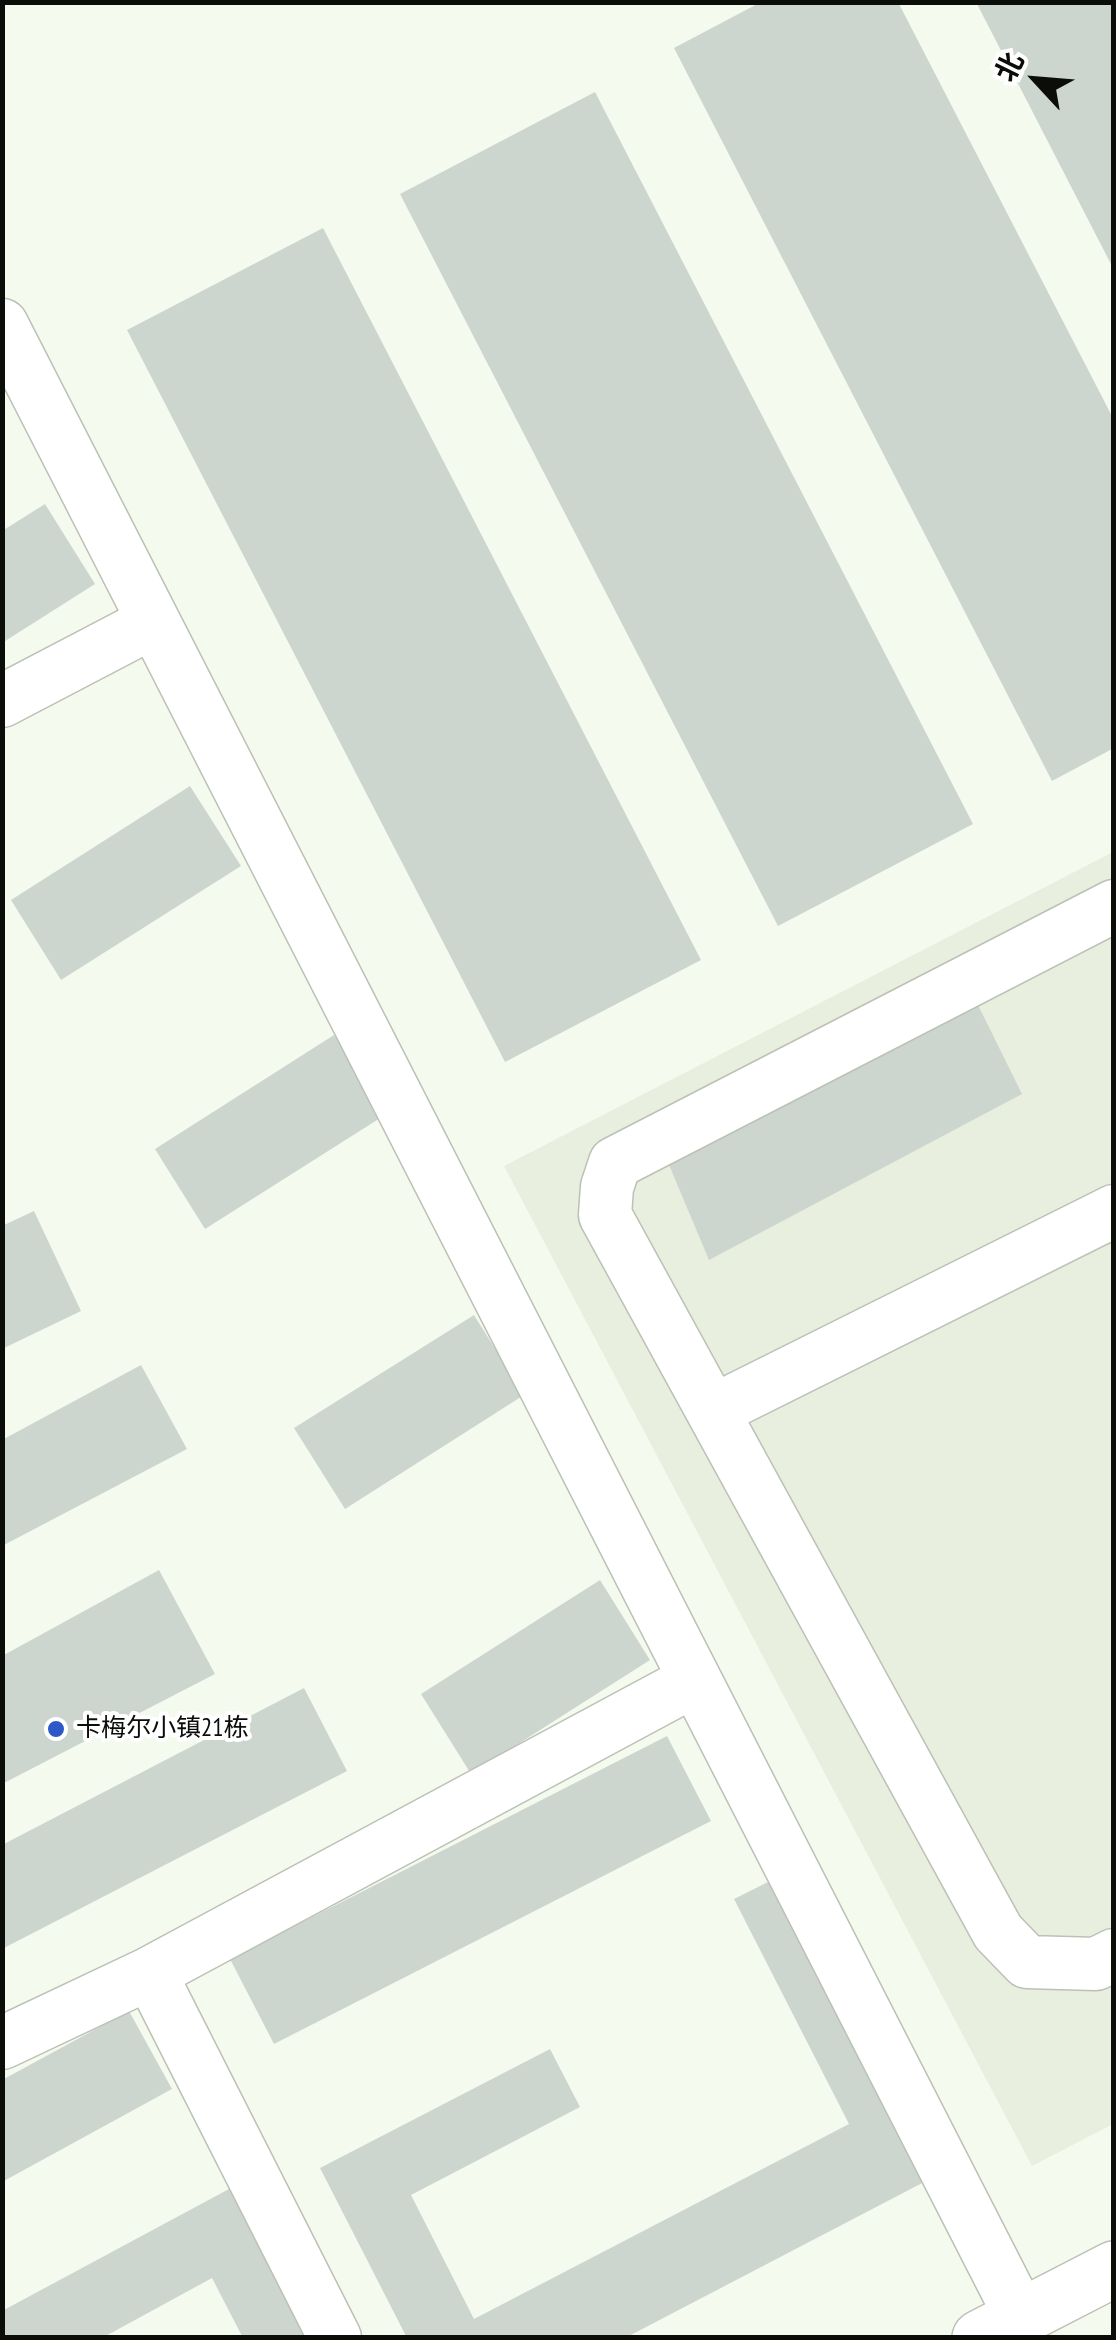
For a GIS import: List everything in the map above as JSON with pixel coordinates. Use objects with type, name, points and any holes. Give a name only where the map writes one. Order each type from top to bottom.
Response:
[{"type":"main road","points":[[1000,2327],[1114,2269]]},
{"type":"street","points":[[2,325],[695,1680],[1000,2327]]},
{"type":"street","points":[[2,701],[153,622]]},
{"type":"street","points":[[1114,906],[615,1163],[607,1188],[606,1216],[998,1932],[1028,1962],[1096,1964],[1114,1955]]},
{"type":"street","points":[[713,1411],[1114,1211]]},
{"type":"street","points":[[2,2043],[150,1973],[695,1680]]},
{"type":"street","points":[[150,1973],[335,2338]]},
{"type":"shaded area","points":[[1113,852],[1113,2124],[1032,2166],[504,1166]]},
{"type":"building","points":[[761,2],[898,2],[1114,420],[1114,748],[1052,781],[674,48]]},
{"type":"building","points":[[976,2],[1114,2],[1114,270]]},
{"type":"building","points":[[595,92],[973,824],[778,926],[400,194]]},
{"type":"building","points":[[323,228],[701,960],[505,1062],[127,330]]},
{"type":"building","points":[[45,504],[95,584],[2,643],[2,531]]},
{"type":"building","points":[[190,786],[241,866],[61,980],[11,900]]},
{"type":"building","points":[[975,999],[1022,1094],[709,1260],[667,1160]]},
{"type":"building","points":[[334,1035],[385,1115],[205,1229],[155,1149]]},
{"type":"building","points":[[34,1211],[81,1311],[2,1349],[2,1226]]},
{"type":"building","points":[[474,1315],[524,1395],[345,1509],[294,1428]]},
{"type":"building","points":[[141,1365],[187,1449],[2,1546],[2,1440]]},
{"type":"building","name":"卡梅尔小镇21栋","points":[[159,1570],[215,1674],[2,1784],[2,1656]]},
{"type":"building","points":[[600,1580],[650,1660],[471,1774],[421,1694]]},
{"type":"building","points":[[304,1688],[347,1771],[2,1949],[2,1845]]},
{"type":"building","points":[[667,1736],[711,1821],[274,2044],[230,1959]]},
{"type":"building","points":[[772,1880],[926,2181],[625,2338],[407,2338],[320,2168],[550,2049],[580,2107],[411,2195],[474,2319],[849,2124],[734,1899]]},
{"type":"building","points":[[129,2011],[172,2089],[2,2182],[2,2080]]},
{"type":"building","points":[[229,2189],[308,2338],[243,2338],[212,2278],[102,2338],[2,2338],[2,2311]]},
{"type":"place","name":"卡梅尔小镇21栋","points":[[56,1729]]}]
